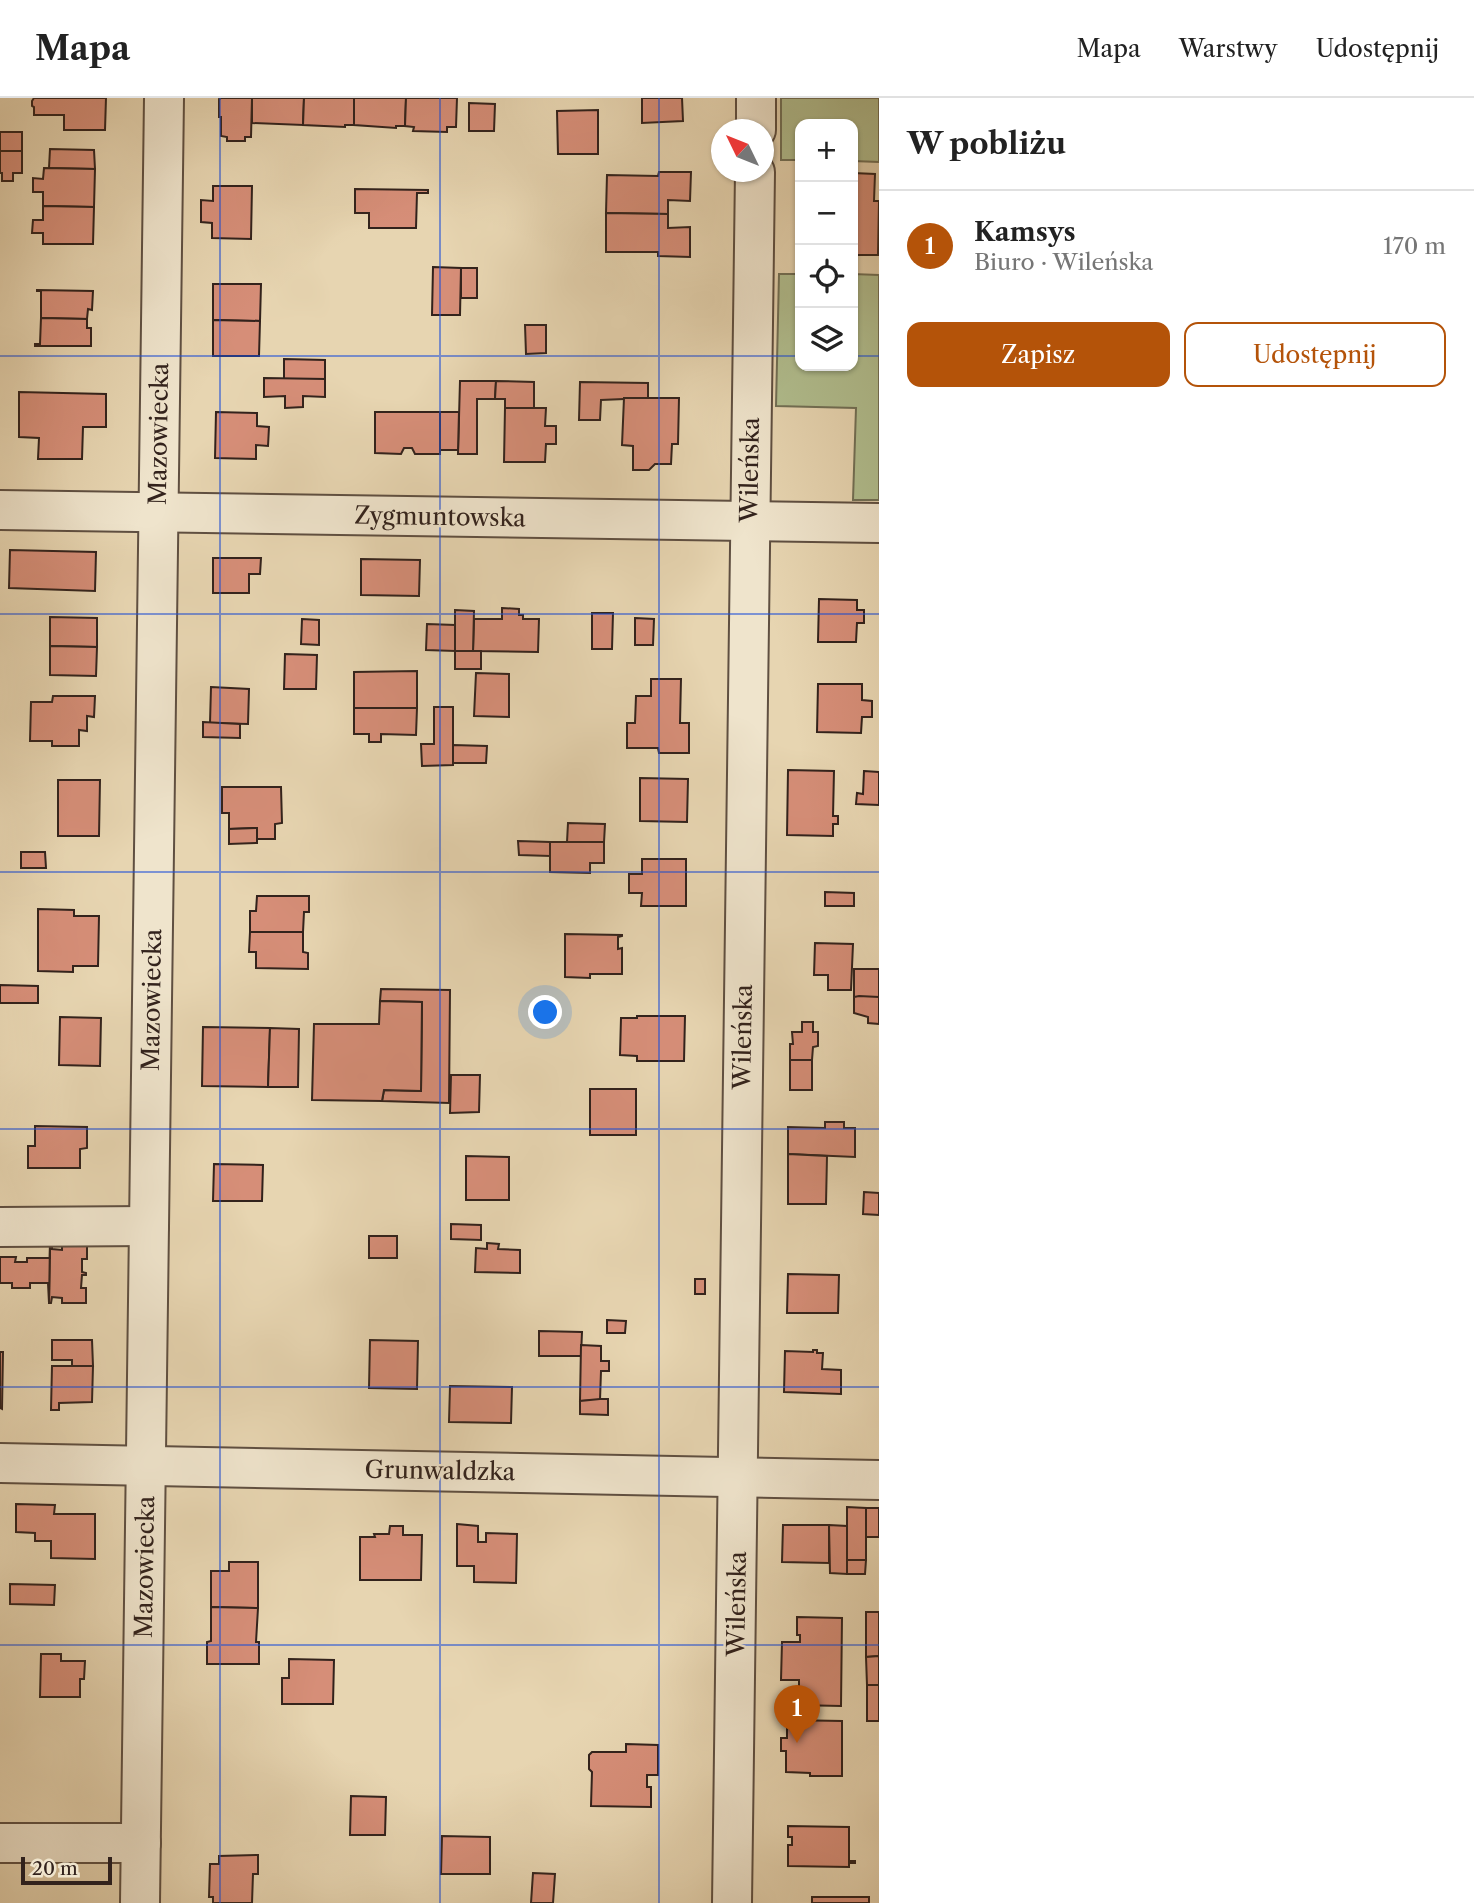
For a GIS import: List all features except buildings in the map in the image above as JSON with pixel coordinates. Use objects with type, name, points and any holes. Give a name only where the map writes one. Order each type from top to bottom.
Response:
[{"type":"street","name":"Mazowiecka","points":[[140,1903],[164,98]]},
{"type":"street","points":[[756,98],[756,119]]},
{"type":"street","name":"Wileńska","points":[[732,1903],[755,182]]},
{"type":"street","name":"Zygmuntowska","points":[[0,510],[879,523]]},
{"type":"street","points":[[0,1227],[149,1226]]},
{"type":"street","name":"Grunwaldzka","points":[[0,1463],[879,1480]]},
{"type":"street","points":[[0,1843],[141,1843]]},
{"type":"green space","points":[[781,98],[879,98],[879,162],[858,161],[858,119],[795,119],[795,160],[781,160]]},
{"type":"green space","points":[[779,274],[795,274],[795,371],[858,371],[858,274],[879,275],[879,500],[853,500],[856,408],[776,406]]},
{"type":"place","name":"Kamsys","points":[[797,1743]]}]
